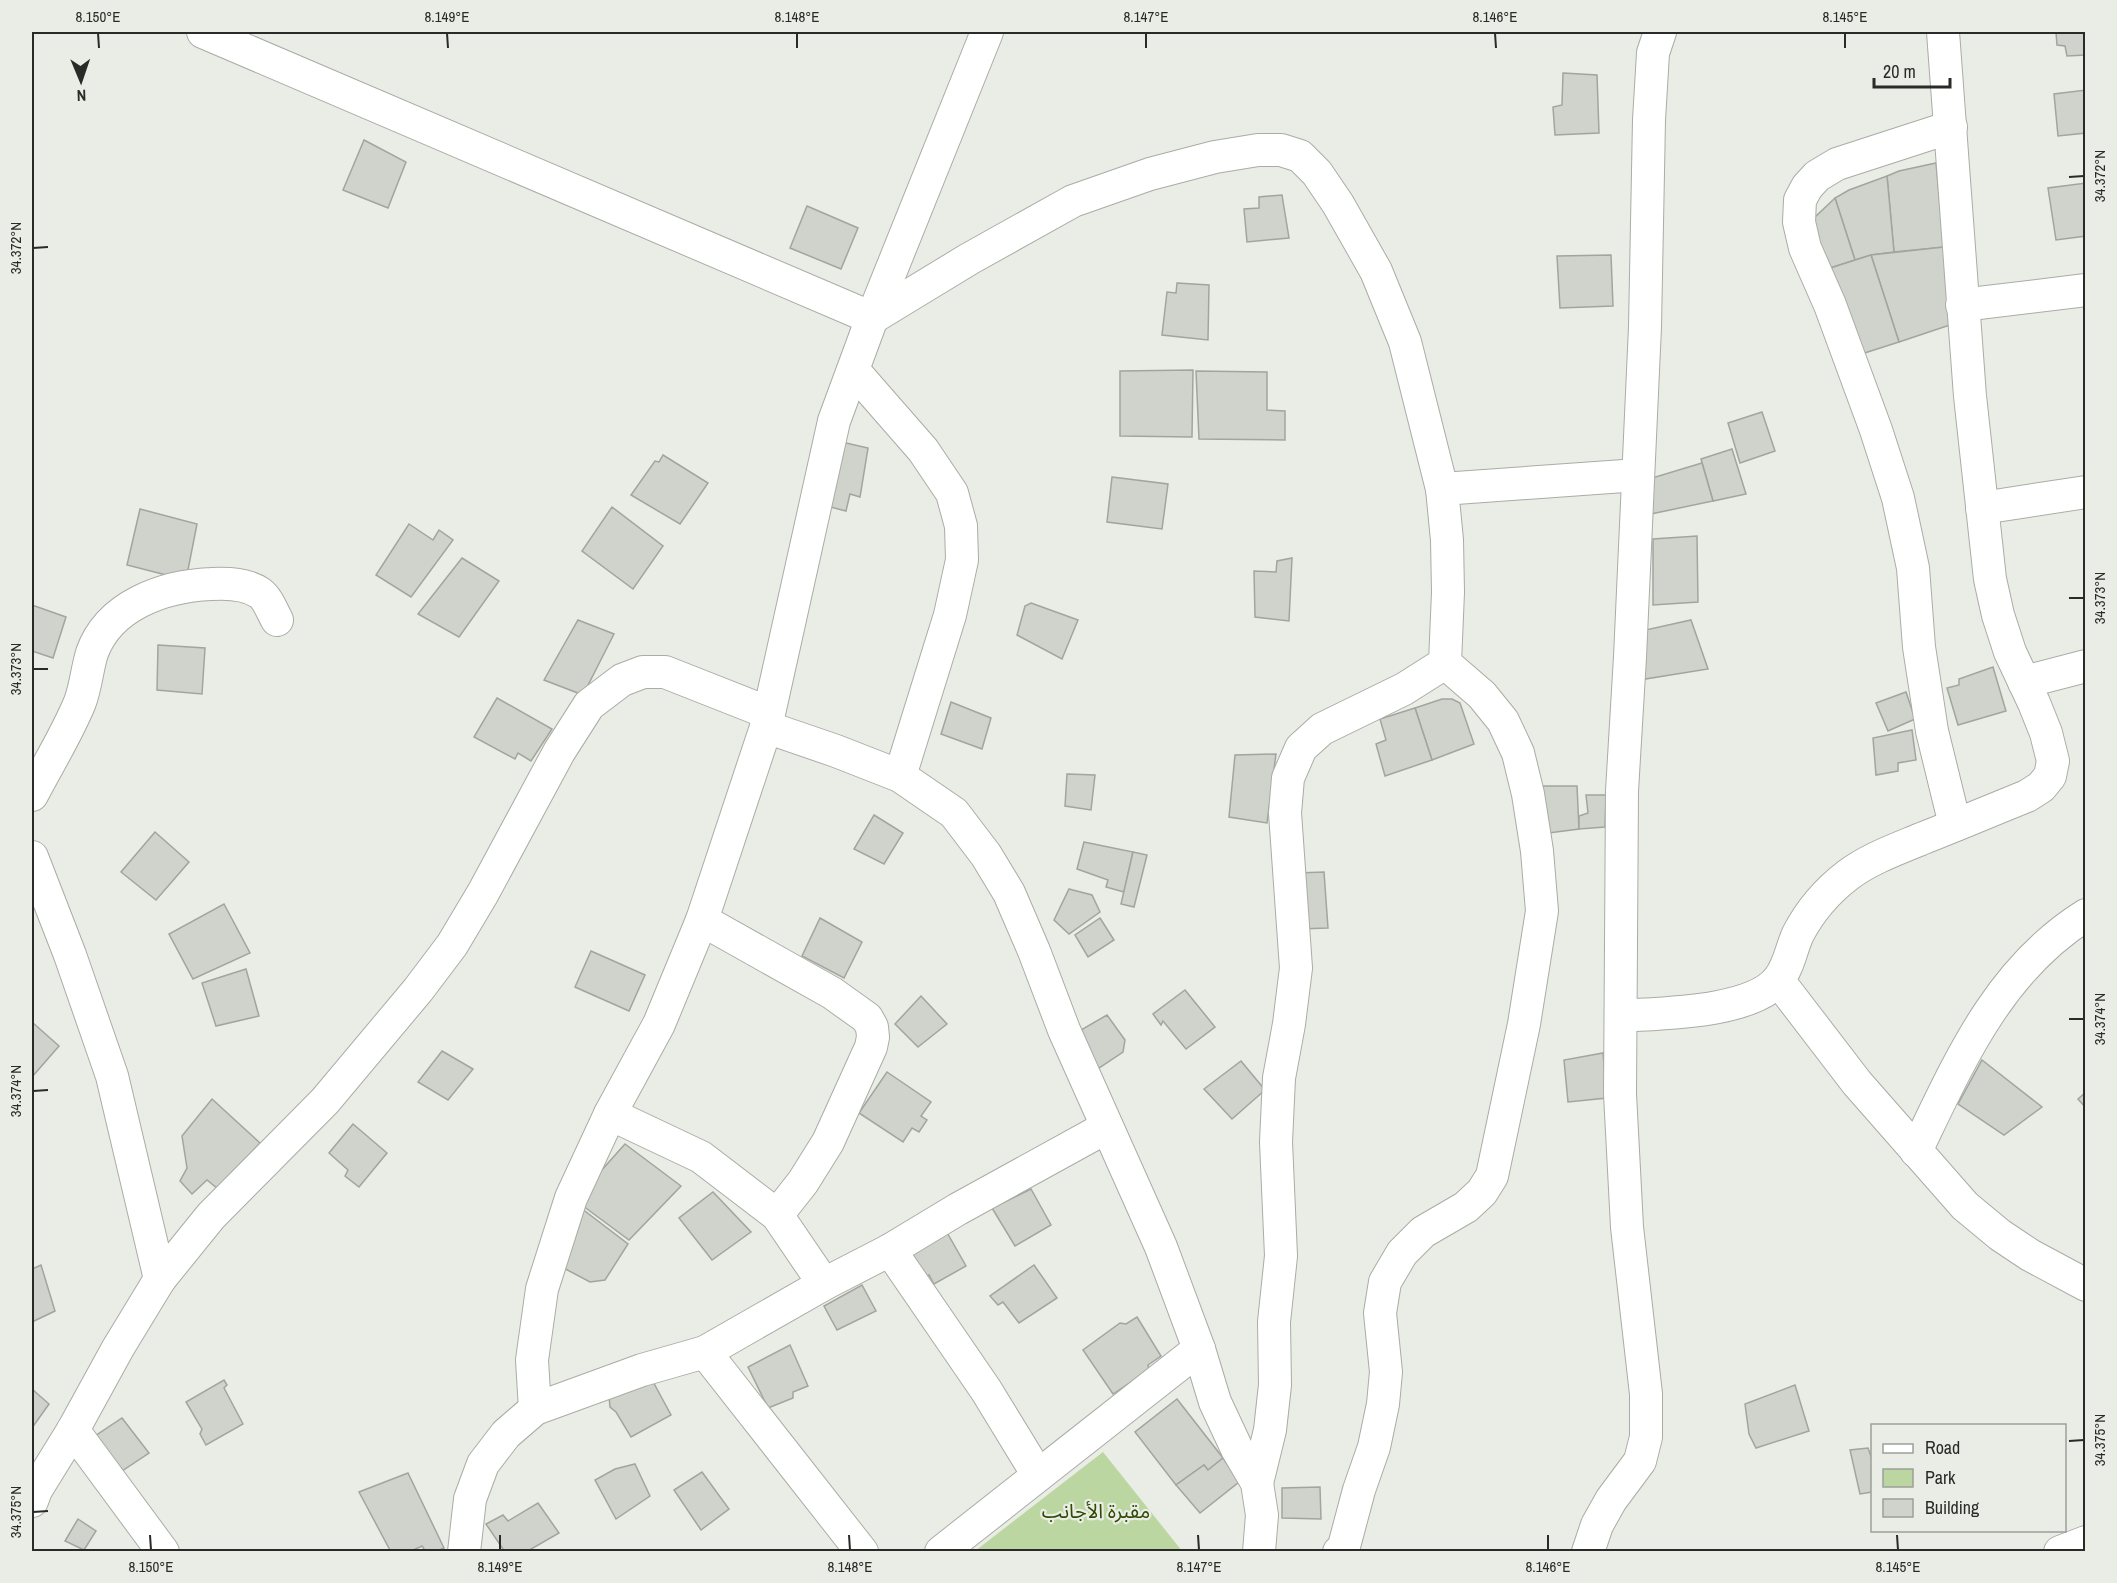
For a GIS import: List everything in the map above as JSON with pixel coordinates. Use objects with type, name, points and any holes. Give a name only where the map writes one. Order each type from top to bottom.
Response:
[{"type":"street","points":[[203,32],[872,318]]},
{"type":"street","points":[[534,1409],[532,1360],[542,1289],[571,1198],[610,1114],[659,1024],[702,920],[767,720],[834,420],[872,318],[987,32]]},
{"type":"street","points":[[1588,1551],[1597,1525],[1611,1500],[1640,1461],[1646,1437],[1646,1394],[1627,1227],[1620,1095],[1622,791],[1645,327],[1648,120],[1653,53],[1660,32]]},
{"type":"street","points":[[1621,1016],[1722,1006],[1761,994],[1778,980],[1798,934],[1813,910],[1829,890],[1850,873],[1876,859],[2027,796],[2041,787],[2050,776],[2053,761],[2046,733],[2010,652],[1990,579],[1962,305],[1943,32]]},
{"type":"street","points":[[1951,127],[1837,164],[1817,176],[1807,187],[1800,200],[1799,222],[1805,248],[1830,305],[1876,430],[1898,498],[1913,568],[1919,647],[1932,730],[1955,825]]},
{"type":"street","points":[[872,318],[969,259],[1073,201],[1150,174],[1215,156],[1258,150],[1281,150],[1300,156],[1317,173],[1338,204],[1376,271],[1406,342],[1442,489],[1447,540],[1448,592],[1445,663]]},
{"type":"street","points":[[1962,305],[2085,290]]},
{"type":"street","points":[[854,371],[923,450],[952,493],[961,526],[962,560],[950,615],[900,776]]},
{"type":"street","points":[[1442,489],[1638,475]]},
{"type":"street","points":[[1982,508],[2085,492]]},
{"type":"street","points":[[32,795],[71,723],[81,699],[92,654],[100,635],[110,622],[125,609],[155,595],[197,585],[221,584],[243,587],[259,593],[269,604],[277,620]]},
{"type":"street","points":[[1257,1483],[1270,1430],[1275,1385],[1274,1322],[1281,1256],[1276,1142],[1278,1089],[1296,969],[1285,813],[1288,778],[1301,748],[1322,729],[1404,689],[1445,663]]},
{"type":"street","points":[[1341,1551],[1374,1447],[1383,1404],[1386,1372],[1380,1313],[1385,1282],[1402,1253],[1423,1232],[1466,1207],[1482,1192],[1492,1176],[1524,1024],[1542,911],[1538,851],[1518,753],[1503,721],[1482,695],[1445,663]]},
{"type":"street","points":[[2024,682],[2085,666]]},
{"type":"street","points":[[32,1501],[36,1490],[160,1279],[211,1216],[325,1101],[418,990],[452,945],[483,893],[559,752],[588,705],[622,680],[643,672],[664,672],[836,751],[900,776],[954,813],[986,855],[1009,892],[1064,1030],[1161,1247],[1199,1349],[1215,1402],[1237,1449],[1257,1483],[1262,1515],[1258,1551]]},
{"type":"street","points":[[32,857],[70,955],[112,1076],[160,1279]]},
{"type":"street","points":[[1916,1151],[1958,1066],[1992,1006],[2028,962],[2063,929],[2085,915]]},
{"type":"street","points":[[702,920],[832,993],[867,1018],[872,1027],[873,1037],[869,1052],[828,1142],[803,1182],[777,1215]]},
{"type":"street","points":[[1778,980],[1857,1083],[1965,1206],[2030,1256],[2085,1285]]},
{"type":"street","points":[[610,1114],[701,1156],[777,1215],[824,1284]]},
{"type":"street","points":[[464,1551],[470,1499],[483,1464],[506,1434],[534,1409],[642,1371],[705,1352],[1107,1127]]},
{"type":"street","points":[[890,1250],[986,1390],[1038,1475]]},
{"type":"street","points":[[941,1551],[1199,1349]]},
{"type":"street","points":[[705,1352],[862,1551]]},
{"type":"street","points":[[73,1430],[163,1551]]},
{"type":"street","points":[[2060,1551],[2085,1542]]},
{"type":"green space","name":"مقبرة الأجانب","points":[[1103,1452],[1182,1551],[975,1551]]},
{"type":"building","points":[[2056,32],[2086,32],[2086,55],[2067,56],[2065,46],[2057,45]]},
{"type":"building","points":[[1563,73],[1597,75],[1599,133],[1555,135],[1553,107],[1562,105]]},
{"type":"building","points":[[2086,90],[2086,133],[2058,136],[2054,94]]},
{"type":"building","points":[[364,140],[406,162],[388,208],[343,190]]},
{"type":"building","points":[[1936,163],[1944,247],[1894,252],[1887,176]]},
{"type":"building","points":[[1887,176],[1894,252],[1855,260],[1835,198],[1849,190]]},
{"type":"building","points":[[2086,183],[2086,236],[2056,240],[2048,188]]},
{"type":"building","points":[[1282,195],[1289,238],[1247,242],[1244,209],[1259,208],[1259,197]]},
{"type":"building","points":[[1835,198],[1855,260],[1824,270],[1810,230],[1814,218]]},
{"type":"building","points":[[807,206],[858,228],[841,269],[790,248]]},
{"type":"building","points":[[1944,247],[1950,325],[1899,342],[1871,255]]},
{"type":"building","points":[[1611,255],[1613,306],[1560,308],[1557,256]]},
{"type":"building","points":[[1871,255],[1899,342],[1852,357],[1824,270]]},
{"type":"building","points":[[1177,283],[1209,285],[1208,340],[1162,335],[1167,292],[1176,293]]},
{"type":"building","points":[[1193,370],[1192,437],[1120,436],[1120,371]]},
{"type":"building","points":[[1196,371],[1267,372],[1267,410],[1285,411],[1285,440],[1199,439]]},
{"type":"building","points":[[1762,412],[1775,451],[1740,463],[1728,423]]},
{"type":"building","points":[[833,440],[868,448],[860,497],[850,494],[846,511],[819,504]]},
{"type":"building","points":[[1732,449],[1746,494],[1713,501],[1701,459]]},
{"type":"building","points":[[663,455],[708,483],[680,524],[631,495],[655,461],[659,462]]},
{"type":"building","points":[[1702,463],[1713,501],[1646,515],[1652,478]]},
{"type":"building","points":[[1112,477],[1168,484],[1162,529],[1107,522]]},
{"type":"building","points":[[612,507],[663,546],[633,589],[582,551]]},
{"type":"building","points":[[140,509],[197,524],[186,580],[127,565]]},
{"type":"building","points":[[409,524],[433,540],[439,530],[453,540],[411,597],[376,575]]},
{"type":"building","points":[[1697,536],[1698,602],[1653,605],[1653,539]]},
{"type":"building","points":[[462,558],[499,581],[459,637],[418,614]]},
{"type":"building","points":[[1292,558],[1289,621],[1255,617],[1254,571],[1276,572],[1277,561]]},
{"type":"building","points":[[1031,603],[1078,620],[1062,659],[1017,635],[1025,606]]},
{"type":"building","points":[[32,605],[66,617],[53,658],[32,651]]},
{"type":"building","points":[[578,620],[614,634],[583,695],[544,680]]},
{"type":"building","points":[[1691,620],[1708,669],[1639,680],[1641,631]]},
{"type":"building","points":[[158,645],[205,648],[202,694],[157,690]]},
{"type":"building","points":[[1993,667],[2006,711],[1958,725],[1947,688],[1959,685],[1959,679]]},
{"type":"building","points":[[1906,692],[1915,719],[1888,731],[1876,703]]},
{"type":"building","points":[[497,698],[552,729],[531,761],[518,753],[515,759],[474,737]]},
{"type":"building","points":[[1442,699],[1452,699],[1460,703],[1474,744],[1432,760],[1415,708]]},
{"type":"building","points":[[951,702],[991,718],[982,749],[941,734]]},
{"type":"building","points":[[1415,708],[1432,760],[1385,776],[1376,744],[1386,740],[1380,719]]},
{"type":"building","points":[[1912,730],[1916,760],[1898,763],[1898,771],[1876,775],[1873,738]]},
{"type":"building","points":[[1276,754],[1267,823],[1229,817],[1235,755]]},
{"type":"building","points":[[1067,774],[1095,775],[1091,810],[1065,806]]},
{"type":"building","points":[[1536,786],[1577,786],[1579,829],[1541,834]]},
{"type":"building","points":[[1586,795],[1606,795],[1605,827],[1579,829],[1579,816],[1588,813]]},
{"type":"building","points":[[874,815],[903,833],[884,864],[854,849]]},
{"type":"building","points":[[155,832],[189,862],[156,900],[121,872]]},
{"type":"building","points":[[1084,842],[1133,852],[1124,892],[1106,887],[1108,880],[1077,869]]},
{"type":"building","points":[[1133,852],[1147,855],[1134,907],[1121,904]]},
{"type":"building","points":[[1324,872],[1328,928],[1299,929],[1297,873]]},
{"type":"building","points":[[1069,889],[1092,895],[1100,912],[1069,934],[1054,920]]},
{"type":"building","points":[[224,904],[250,953],[193,979],[169,934]]},
{"type":"building","points":[[820,918],[862,942],[844,978],[802,956]]},
{"type":"building","points":[[1100,918],[1114,940],[1088,957],[1075,935]]},
{"type":"building","points":[[591,951],[645,975],[629,1011],[575,987]]},
{"type":"building","points":[[246,969],[259,1016],[216,1026],[202,983]]},
{"type":"building","points":[[1185,990],[1215,1027],[1186,1049],[1163,1021],[1161,1025],[1153,1014]]},
{"type":"building","points":[[921,996],[947,1024],[918,1047],[895,1024]]},
{"type":"building","points":[[1107,1015],[1125,1040],[1123,1052],[1090,1074],[1074,1034]]},
{"type":"building","points":[[32,1022],[59,1046],[32,1077]]},
{"type":"building","points":[[442,1051],[473,1069],[448,1100],[418,1082]]},
{"type":"building","points":[[1603,1053],[1607,1098],[1568,1102],[1564,1060]]},
{"type":"building","points":[[1982,1060],[2042,1107],[2004,1135],[1958,1104]]},
{"type":"building","points":[[1241,1061],[1265,1090],[1232,1119],[1204,1089]]},
{"type":"building","points":[[887,1072],[931,1102],[921,1116],[927,1120],[919,1132],[912,1128],[903,1142],[859,1113]]},
{"type":"building","points":[[2086,1092],[2086,1108],[2078,1099]]},
{"type":"building","points":[[212,1099],[260,1143],[218,1189],[207,1180],[192,1194],[180,1181],[187,1168],[182,1136]]},
{"type":"building","points":[[353,1124],[387,1153],[359,1187],[345,1176],[348,1170],[329,1153]]},
{"type":"building","points":[[625,1144],[681,1186],[629,1240],[575,1200]]},
{"type":"building","points":[[1031,1189],[1051,1225],[1015,1246],[992,1208]]},
{"type":"building","points":[[713,1192],[751,1232],[712,1260],[679,1218]]},
{"type":"building","points":[[577,1205],[628,1244],[605,1280],[590,1282],[556,1264]]},
{"type":"building","points":[[945,1229],[966,1266],[934,1284],[929,1275],[918,1281],[902,1254]]},
{"type":"building","points":[[41,1265],[55,1311],[32,1322],[32,1269]]},
{"type":"building","points":[[1034,1265],[1057,1298],[1019,1323],[1003,1302],[998,1305],[990,1296]]},
{"type":"building","points":[[862,1285],[876,1311],[837,1330],[824,1306]]},
{"type":"building","points":[[1137,1317],[1161,1356],[1148,1365],[1149,1370],[1113,1394],[1083,1350],[1120,1323],[1126,1324]]},
{"type":"building","points":[[790,1345],[808,1386],[793,1392],[793,1398],[768,1408],[748,1367]]},
{"type":"building","points":[[650,1376],[671,1415],[631,1437],[616,1412],[610,1407],[609,1396]]},
{"type":"building","points":[[224,1380],[227,1385],[224,1388],[243,1424],[206,1445],[200,1434],[202,1429],[186,1402]]},
{"type":"building","points":[[1795,1385],[1809,1431],[1756,1448],[1749,1434],[1745,1404]]},
{"type":"building","points":[[32,1389],[49,1404],[32,1428]]},
{"type":"building","points":[[1177,1399],[1223,1458],[1208,1470],[1204,1465],[1176,1485],[1135,1432]]},
{"type":"building","points":[[122,1418],[149,1453],[119,1473],[95,1436]]},
{"type":"building","points":[[1868,1448],[1871,1456],[1871,1492],[1860,1494],[1850,1450]]},
{"type":"building","points":[[1223,1458],[1239,1482],[1200,1513],[1176,1485],[1204,1465],[1208,1470]]},
{"type":"building","points":[[635,1464],[650,1496],[616,1519],[595,1480],[615,1469]]},
{"type":"building","points":[[702,1472],[729,1509],[701,1530],[674,1490]]},
{"type":"building","points":[[408,1473],[444,1548],[426,1552],[422,1546],[409,1552],[391,1552],[359,1492]]},
{"type":"building","points":[[1320,1487],[1321,1519],[1282,1518],[1282,1488]]},
{"type":"building","points":[[538,1503],[559,1533],[526,1552],[505,1552],[486,1524],[503,1515],[508,1521]]},
{"type":"building","points":[[78,1519],[96,1531],[84,1550],[65,1541]]}]
